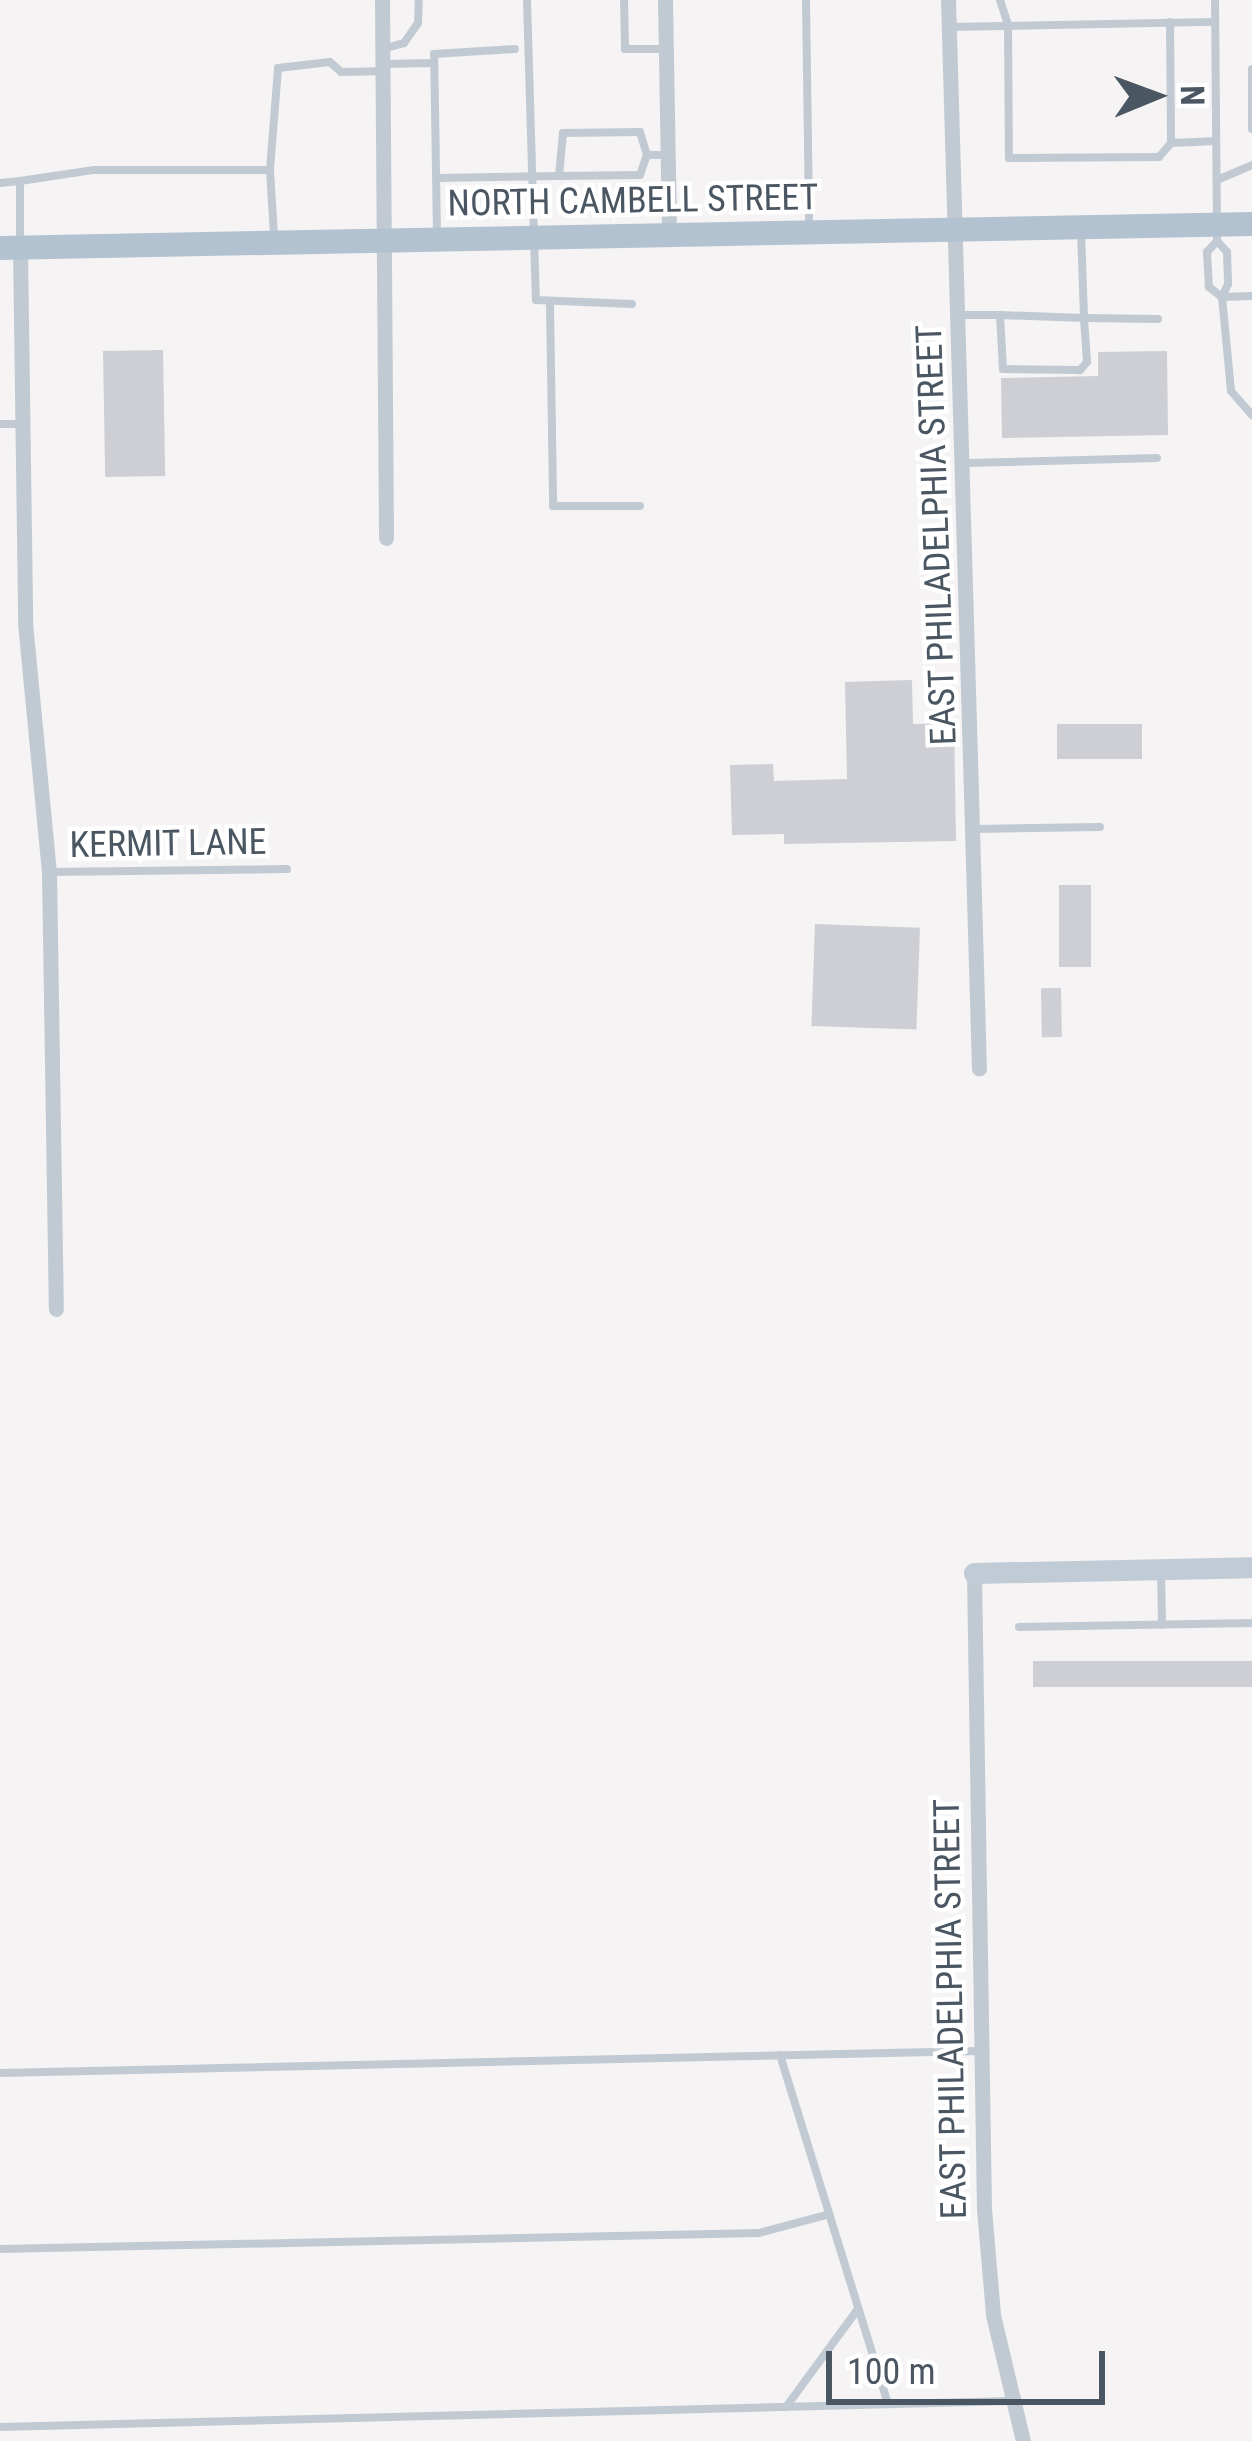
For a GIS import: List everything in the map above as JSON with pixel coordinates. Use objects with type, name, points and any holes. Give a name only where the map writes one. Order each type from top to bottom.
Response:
[{"type":"main road","name":"NORTH CAMBELL STREET","points":[[10,248],[1081,229],[1217,234],[1250,226]]},
{"type":"street","points":[[382,0],[386,538]]},
{"type":"street","points":[[665,0],[669,236]]},
{"type":"street","name":"EAST PHILADELPHIA STREET","points":[[948,0],[962,315],[979,1069]]},
{"type":"street","points":[[10,248],[22,424],[27,670],[50,872],[56,1309]]},
{"type":"street","points":[[974,1573],[1252,1567]]},
{"type":"street","name":"EAST PHILADELPHIA STREET","points":[[974,1573],[980,2051],[989,2272],[1011,2401],[1023,2441]]},
{"type":"lane","points":[[383,62],[418,23],[418,0]]},
{"type":"lane","points":[[527,0],[534,294],[550,305],[632,304]]},
{"type":"lane","points":[[624,0],[626,49],[666,50]]},
{"type":"lane","points":[[806,0],[809,234]]},
{"type":"lane","points":[[1000,0],[1008,25],[1009,158],[1159,157],[1171,143],[1170,22]]},
{"type":"lane","points":[[1215,0],[1217,234],[1208,252],[1209,287],[1222,297],[1252,296]]},
{"type":"lane","points":[[948,27],[1215,22]]},
{"type":"lane","points":[[437,240],[434,63],[440,51],[515,49]]},
{"type":"lane","points":[[274,242],[270,170],[278,68],[330,62],[341,71],[383,62],[434,63]]},
{"type":"lane","points":[[1252,69],[1252,129]]},
{"type":"lane","points":[[436,178],[640,175],[646,155],[640,132],[563,133],[559,176]]},
{"type":"lane","points":[[1171,143],[1216,141]]},
{"type":"lane","points":[[646,155],[668,155]]},
{"type":"lane","points":[[1217,180],[1252,165]]},
{"type":"lane","points":[[0,183],[94,170],[270,170]]},
{"type":"lane","points":[[10,248],[20,181]]},
{"type":"lane","points":[[1000,315],[1003,369],[1080,370],[1084,318],[1081,229]]},
{"type":"lane","points":[[1217,234],[1227,252],[1222,297],[1231,391],[1252,415]]},
{"type":"lane","points":[[550,305],[553,506],[640,506]]},
{"type":"lane","points":[[962,315],[1158,319]]},
{"type":"lane","points":[[0,424],[22,424]]},
{"type":"lane","points":[[966,463],[1157,458]]},
{"type":"lane","points":[[975,829],[1100,827]]},
{"type":"lane","name":"KERMIT LANE","points":[[50,872],[287,869]]},
{"type":"lane","points":[[1161,1569],[1162,1624]]},
{"type":"lane","points":[[1019,1627],[1252,1623]]},
{"type":"lane","points":[[0,2073],[980,2051]]},
{"type":"lane","points":[[780,2055],[888,2404]]},
{"type":"lane","points":[[0,2249],[759,2233],[830,2214]]},
{"type":"lane","points":[[786,2408],[859,2308]]},
{"type":"lane","points":[[0,2427],[1011,2401]]},
{"type":"building","points":[[163,350],[165,476],[105,477],[103,351]]},
{"type":"building","points":[[1167,351],[1168,435],[1002,438],[1001,378],[1098,376],[1098,352]]},
{"type":"building","points":[[912,680],[913,724],[954,723],[956,841],[784,844],[784,834],[732,835],[730,765],[773,764],[774,781],[847,779],[845,682]]},
{"type":"building","points":[[1057,724],[1142,724],[1142,759],[1057,759]]},
{"type":"building","points":[[1059,885],[1091,885],[1091,967],[1059,967]]},
{"type":"building","points":[[815,924],[920,928],[916,1030],[811,1026]]},
{"type":"building","points":[[1041,988],[1061,988],[1062,1037],[1042,1037]]},
{"type":"building","points":[[1033,1661],[1252,1661],[1252,1687],[1033,1687]]}]
